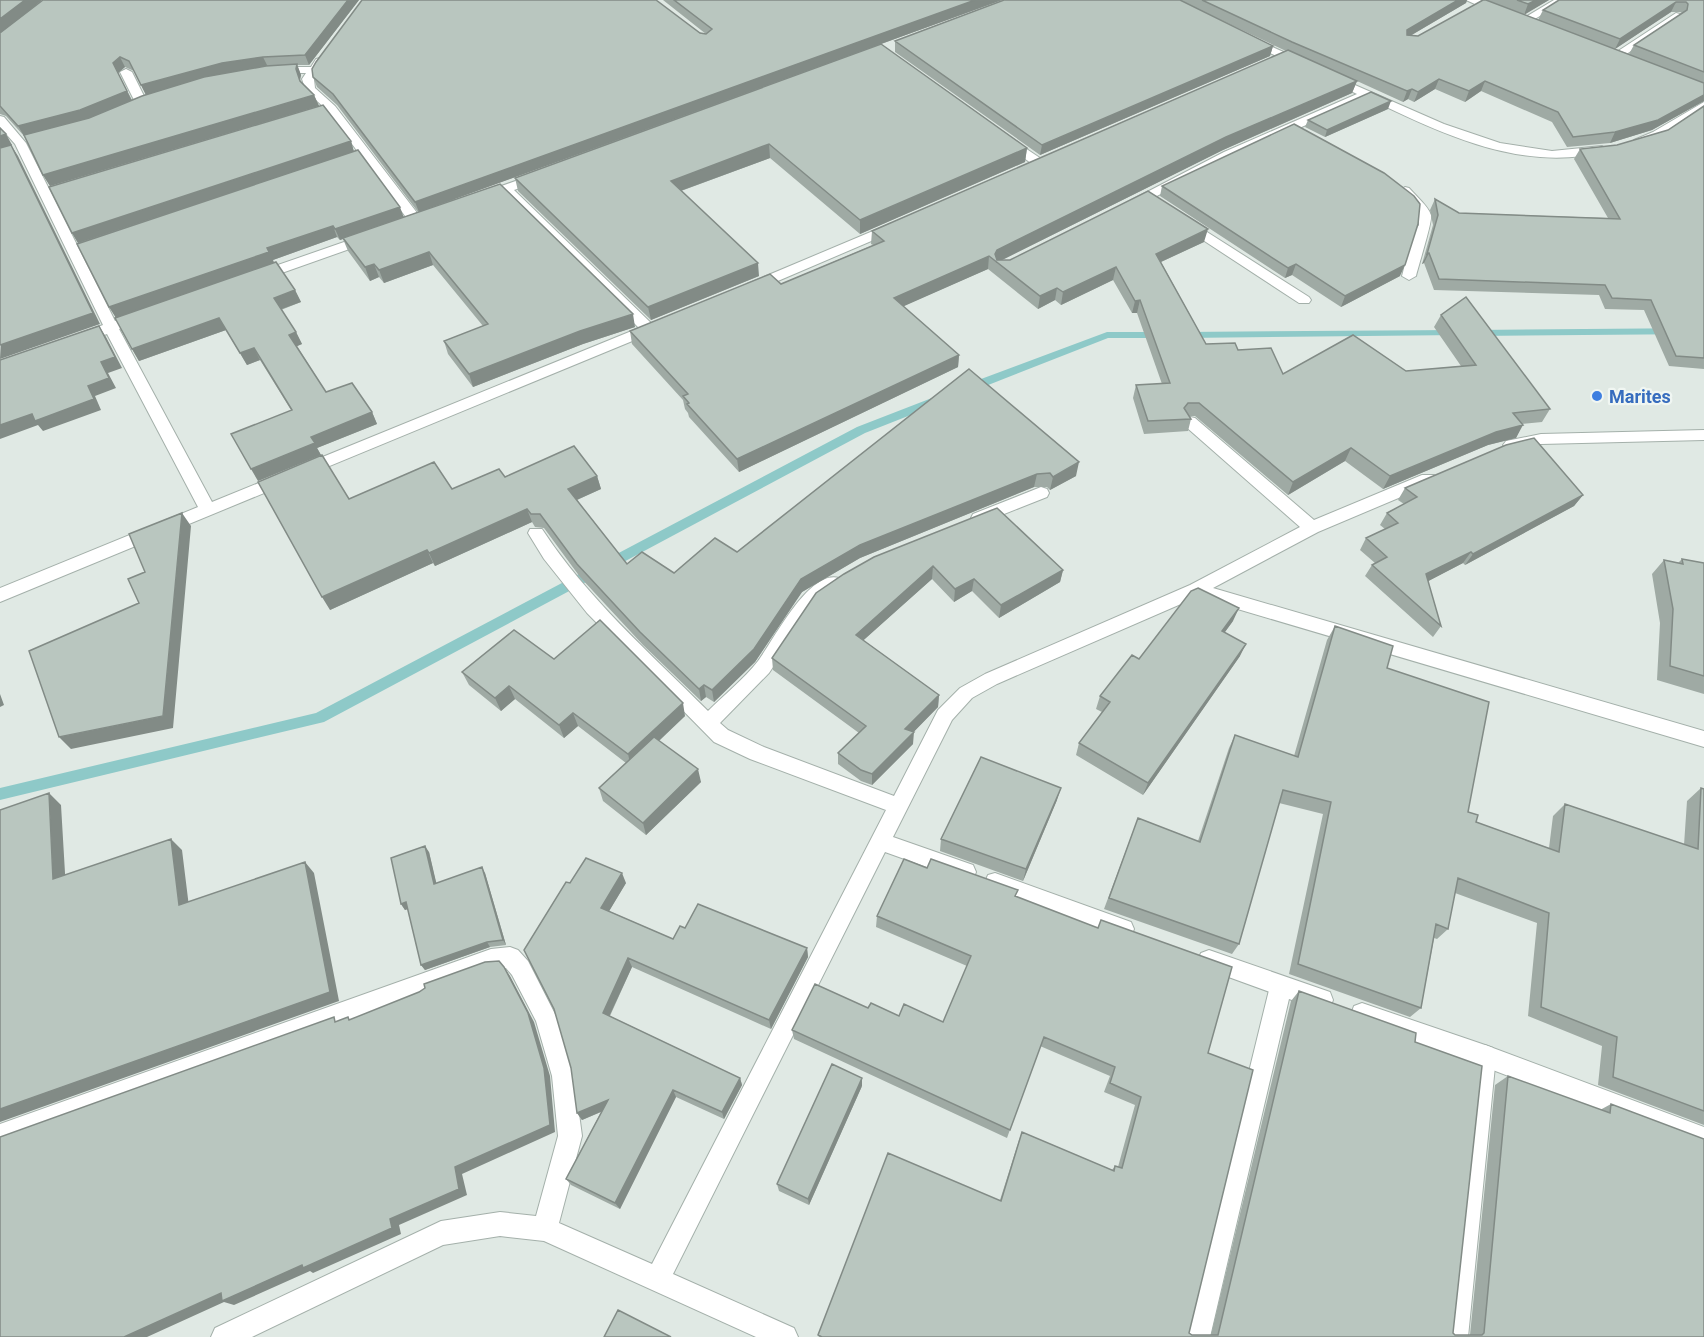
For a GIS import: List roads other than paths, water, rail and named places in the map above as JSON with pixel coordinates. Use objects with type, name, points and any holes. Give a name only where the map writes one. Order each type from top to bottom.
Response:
[{"type":"street","points":[[1473,4],[1529,23],[1562,0]]},
{"type":"street","points":[[1615,57],[1676,16]]},
{"type":"street","points":[[1241,36],[1479,142],[1519,151],[1552,155],[1611,149]]},
{"type":"street","points":[[326,52],[308,79],[310,89],[360,156],[416,221]]},
{"type":"street","points":[[1263,66],[1284,57]]},
{"type":"street","points":[[260,72],[287,69],[313,70]]},
{"type":"street","points":[[126,72],[142,104]]},
{"type":"street","points":[[1121,208],[1151,199],[1368,93]]},
{"type":"street","points":[[1629,143],[1657,135],[1704,105]]},
{"type":"street","points":[[0,120],[21,145],[51,192],[80,250],[111,328],[208,510]]},
{"type":"street","points":[[994,131],[1039,163]]},
{"type":"street","points":[[472,201],[550,173]]},
{"type":"street","points":[[1394,184],[1404,190],[1425,215],[1425,225],[1420,233],[1409,276]]},
{"type":"street","points":[[506,189],[648,329]]},
{"type":"street","points":[[1176,215],[1304,300]]},
{"type":"street","points":[[736,294],[909,220]]},
{"type":"street","points":[[247,280],[382,233]]},
{"type":"street","points":[[66,343],[156,312]]},
{"type":"street","points":[[0,595],[670,320]]},
{"type":"street","points":[[1190,422],[1312,528]]},
{"type":"street","points":[[1494,451],[1541,439],[1704,435]]},
{"type":"street","points":[[658,1278],[945,715],[966,693],[991,679],[1196,590],[1312,528],[1441,473]]},
{"type":"street","points":[[964,524],[1041,493]]},
{"type":"street","points":[[536,533],[550,555],[593,608],[721,736],[757,753],[898,806]]},
{"type":"street","points":[[708,723],[763,668],[809,599],[847,574]]},
{"type":"street","points":[[1196,590],[1704,739]]},
{"type":"street","points":[[880,841],[1148,938]]},
{"type":"street","points":[[1192,954],[1485,1056],[1704,1139]]},
{"type":"street","points":[[0,1136],[479,963],[510,957],[520,968],[546,1018],[563,1076],[570,1136],[545,1229]]},
{"type":"street","points":[[1197,1337],[1281,986]]},
{"type":"street","points":[[1455,1337],[1485,1056]]},
{"type":"street","points":[[224,1337],[441,1233],[500,1224],[545,1229],[658,1278],[768,1333]]},
{"type":"waterway","points":[[1475,333],[1704,331]]},
{"type":"waterway","points":[[1184,335],[1456,333]]},
{"type":"waterway","points":[[969,388],[1107,335],[1162,335]]},
{"type":"waterway","points":[[0,794],[319,718],[861,430],[937,400]]},
{"type":"place","name":"Marites","points":[[1597,396]]}]
